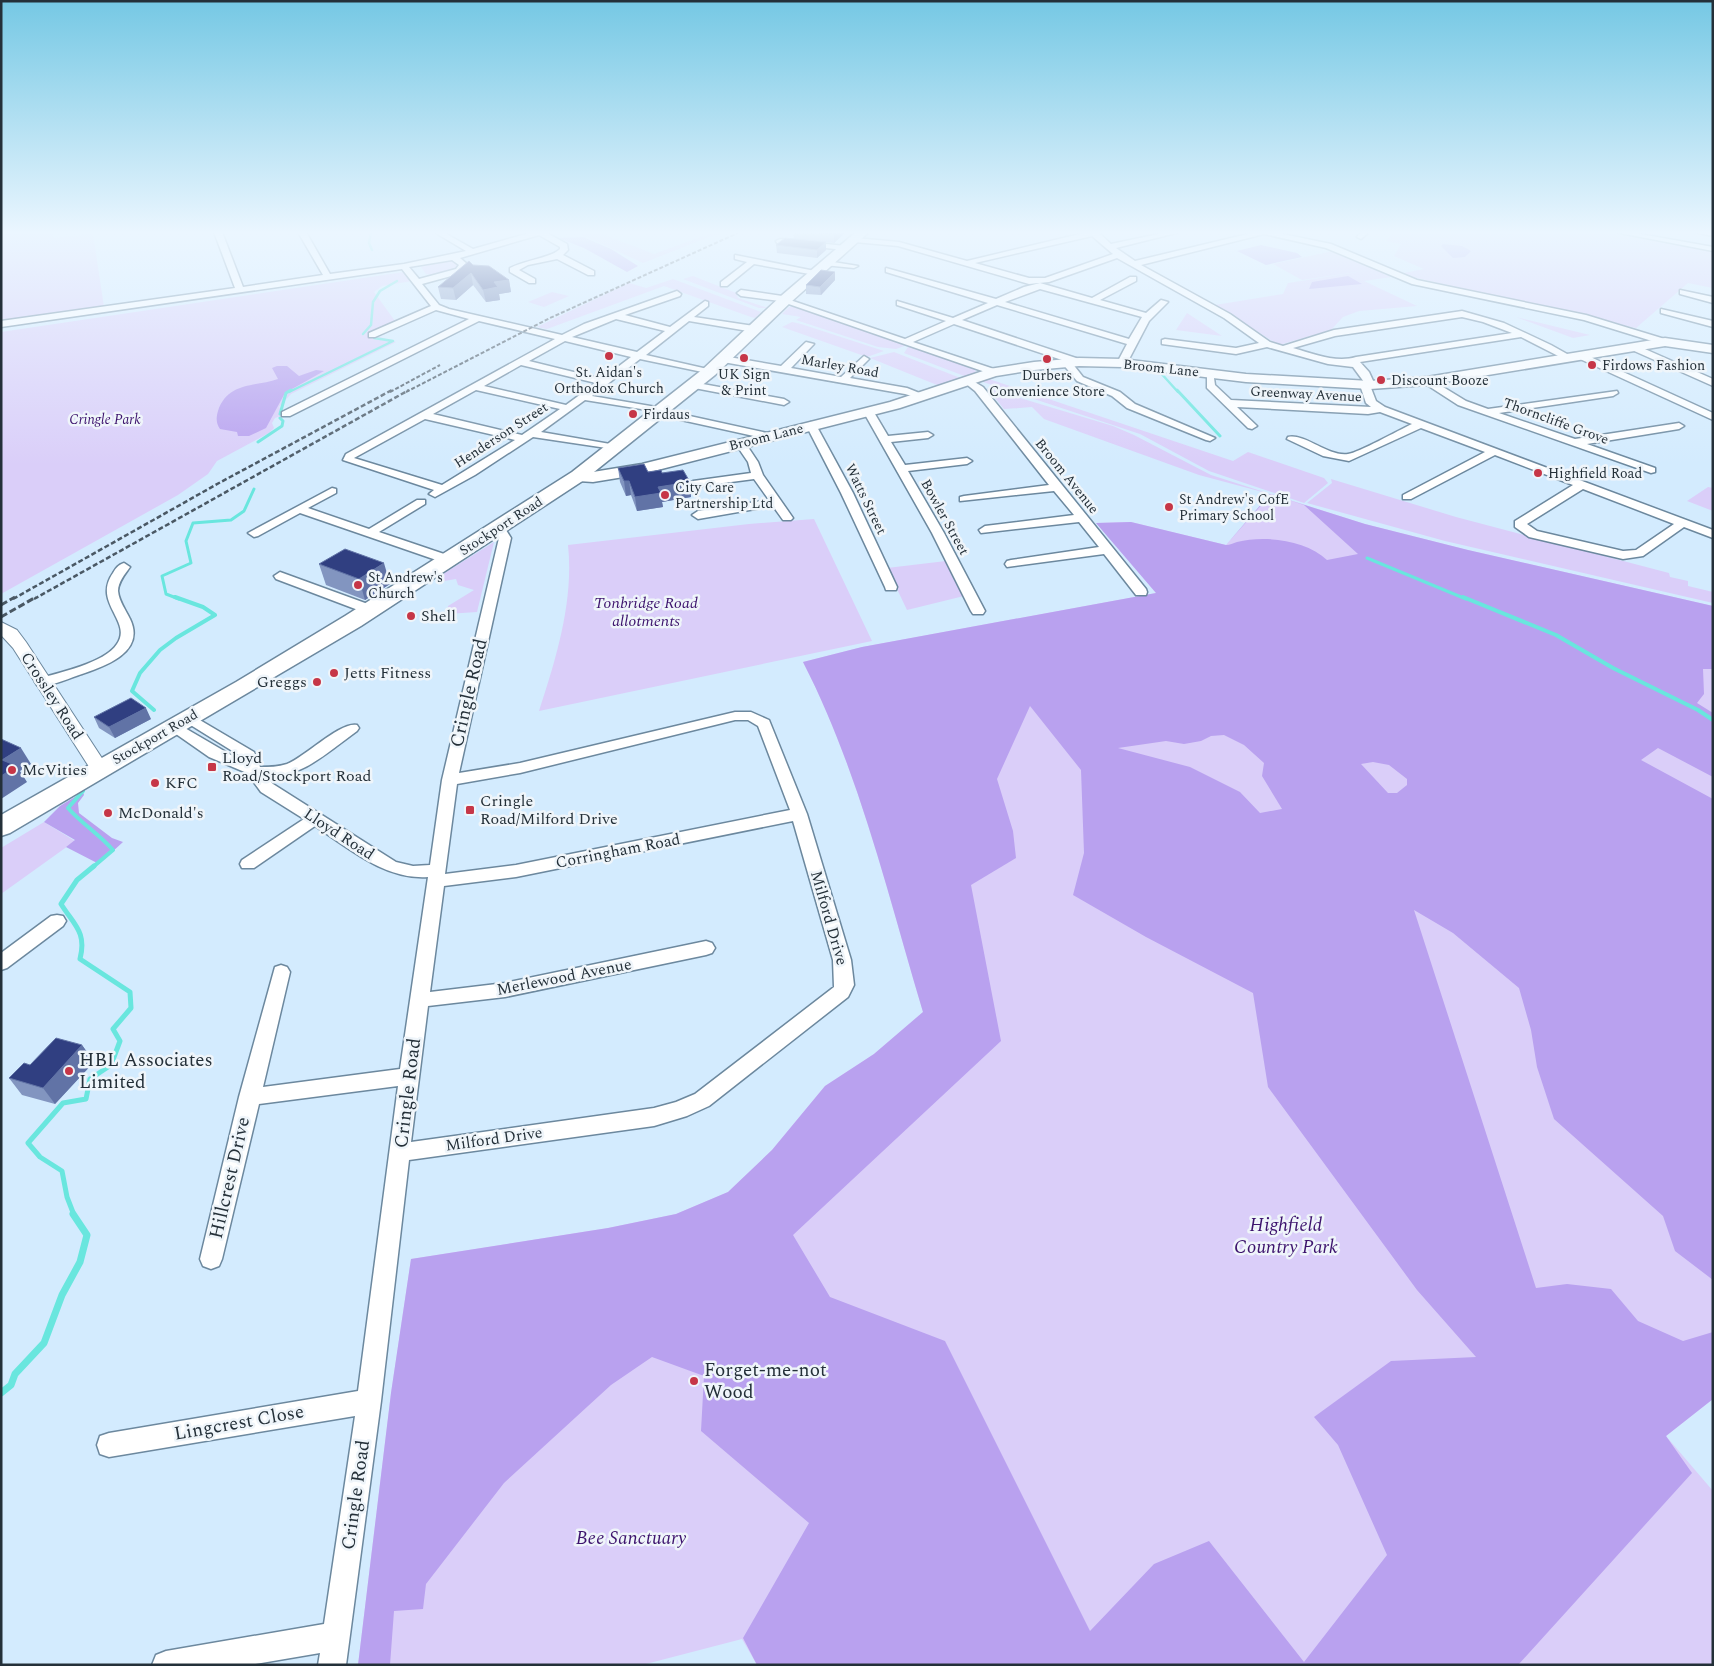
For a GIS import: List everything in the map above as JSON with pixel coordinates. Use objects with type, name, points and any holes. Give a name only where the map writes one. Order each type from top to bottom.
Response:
[{"type":"highway","name":"Stockport Road","points":[[1,827],[371,610],[578,476],[616,448],[669,414],[692,385],[709,372],[775,310]]},
{"type":"main road","name":"Broom Lane","points":[[578,476],[594,477],[629,471],[868,412],[990,373],[1073,362],[1122,363],[1264,380],[1368,385],[1427,381],[1577,358],[1665,342],[1713,349]]},
{"type":"street","points":[[1,324],[98,310]]},
{"type":"street","points":[[372,335],[432,310]]},
{"type":"street","points":[[443,310],[709,372]]},
{"type":"street","points":[[443,489],[348,460],[350,456],[422,415],[564,338],[587,326],[634,310]]},
{"type":"street","points":[[686,310],[695,312]]},
{"type":"street","name":"Henderson Street","points":[[370,533],[529,437],[640,356],[698,310]]},
{"type":"street","points":[[808,310],[907,341],[990,373]]},
{"type":"street","points":[[922,310],[1073,362],[1080,379],[1116,394],[1131,406],[1193,427],[1210,438]]},
{"type":"street","points":[[907,341],[979,310]]},
{"type":"street","points":[[1018,310],[1133,343]]},
{"type":"street","points":[[1126,310],[1147,316]]},
{"type":"street","points":[[1122,363],[1152,310]]},
{"type":"street","points":[[1216,310],[1267,344],[1326,362],[1352,363],[1360,367],[1368,385],[1371,403],[1381,409],[1713,534]]},
{"type":"street","points":[[1547,310],[1586,318],[1665,342]]},
{"type":"street","points":[[1664,311],[1713,324]]},
{"type":"street","points":[[1282,349],[1334,333],[1458,314],[1475,317],[1577,358],[1713,417]]},
{"type":"street","points":[[616,316],[672,330]]},
{"type":"street","points":[[286,414],[478,318]]},
{"type":"street","points":[[686,318],[759,324]]},
{"type":"street","points":[[1352,363],[1356,360],[1518,335]]},
{"type":"street","points":[[1165,342],[1236,352],[1267,344]]},
{"type":"street","points":[[784,370],[809,344]]},
{"type":"street","points":[[1635,348],[1713,383]]},
{"type":"street","name":"Marley Road","points":[[723,359],[907,391],[922,396]]},
{"type":"street","points":[[843,380],[864,359]]},
{"type":"street","points":[[519,362],[603,382]]},
{"type":"street","points":[[1210,373],[1210,386],[1252,426]]},
{"type":"street","name":"Thorncliffe Grove","points":[[1427,381],[1462,403],[1652,470]]},
{"type":"street","name":"Broom Avenue","points":[[966,382],[977,386],[1056,488],[1141,592]]},
{"type":"street","points":[[692,385],[784,402]]},
{"type":"street","points":[[474,387],[568,408]]},
{"type":"street","points":[[1488,411],[1613,393]]},
{"type":"street","points":[[583,397],[767,436]]},
{"type":"street","name":"Greenway Avenue","points":[[1229,403],[1368,411],[1381,409]]},
{"type":"street","points":[[1696,409],[1713,406]]},
{"type":"street","name":"Bowler Street","points":[[868,412],[938,533],[978,611]]},
{"type":"street","points":[[422,415],[529,437],[616,448]]},
{"type":"street","points":[[1292,439],[1306,443],[1336,457],[1349,458],[1420,424]]},
{"type":"street","name":"Watts Street","points":[[811,426],[847,493],[891,587]]},
{"type":"street","points":[[1575,442],[1678,426]]},
{"type":"street","points":[[884,440],[928,435]]},
{"type":"street","points":[[740,443],[753,462],[757,475],[787,518]]},
{"type":"street","points":[[1407,497],[1494,452]]},
{"type":"street","points":[[900,469],[967,460]]},
{"type":"street","points":[[693,484],[757,475]]},
{"type":"street","points":[[1581,484],[1518,524],[1533,534],[1622,555],[1639,553],[1683,523]]},
{"type":"street","points":[[964,499],[1056,488]]},
{"type":"street","points":[[254,532],[332,490]]},
{"type":"street","points":[[698,516],[777,502]]},
{"type":"street","points":[[299,509],[449,560]]},
{"type":"street","points":[[984,530],[1081,518]]},
{"type":"street","name":"Cringle Road","points":[[332,1665],[369,1401],[409,1076],[450,780],[505,538],[502,533],[495,530]]},
{"type":"street","points":[[1011,564],[1106,550]]},
{"type":"street","points":[[42,682],[104,659],[121,649],[126,638],[126,622],[112,594],[114,583],[124,567]]},
{"type":"street","points":[[280,576],[371,610]]},
{"type":"street","name":"Crossley Road","points":[[1,627],[11,634],[20,646],[100,769]]},
{"type":"street","name":"Milford Drive","points":[[400,1152],[654,1117],[680,1110],[702,1100],[724,1085],[841,992],[845,986],[842,960],[799,814],[764,723],[751,716],[735,716],[520,768],[450,780]]},
{"type":"street","name":"Lloyd Road","points":[[180,723],[239,767],[253,770],[268,788],[391,867],[436,876]]},
{"type":"street","points":[[253,770],[278,772],[290,769],[352,728]]},
{"type":"street","name":"Corringham Road","points":[[436,876],[516,871],[799,814]]},
{"type":"street","points":[[248,864],[315,819]]},
{"type":"street","points":[[1,963],[57,921]]},
{"type":"street","name":"Merlewood Avenue","points":[[420,1000],[505,990],[706,948]]},
{"type":"street","name":"Hillcrest Drive","points":[[211,1259],[249,1096],[281,972]]},
{"type":"street","name":"Hillcrest Drive","points":[[249,1096],[409,1076]]},
{"type":"street","name":"Lingcrest Close","points":[[109,1445],[369,1401]]},
{"type":"street","points":[[166,1665],[336,1636]]},
{"type":"green space","points":[[1,310],[85,310],[1,322]]},
{"type":"green space","name":"Cringle Park","points":[[150,310],[387,310],[395,321],[367,333],[396,342],[291,394],[279,407],[286,414],[275,418],[272,423],[274,428],[269,433],[217,461],[208,474],[178,495],[1,594],[1,332]]},
{"type":"green space","points":[[573,310],[599,310],[547,329],[537,327]]},
{"type":"green space","points":[[731,310],[755,310],[761,312],[755,318]]},
{"type":"green space","points":[[786,310],[802,310],[907,345],[896,349],[878,347],[796,320],[801,317],[782,314]]},
{"type":"green space","points":[[1223,310],[1374,310],[1359,311],[1343,317],[1331,330],[1279,345]]},
{"type":"green space","points":[[1556,310],[1657,310],[1636,328]]},
{"type":"green space","points":[[1187,313],[1222,336],[1176,330]]},
{"type":"green space","points":[[1516,317],[1590,335],[1573,338]]},
{"type":"green space","points":[[792,322],[884,351],[867,357],[782,327]]},
{"type":"green space","points":[[908,347],[914,347],[972,367],[977,373],[967,377],[904,353]]},
{"type":"green space","points":[[894,352],[963,379],[937,385],[870,358]]},
{"type":"green space","points":[[986,378],[1233,461],[1248,452],[1324,478],[1328,483],[1304,503],[1209,471],[1140,434],[980,381]]},
{"type":"green space","name":"Highfield Country Park","points":[[987,388],[1113,426],[1211,475],[1365,524],[1468,550],[1713,606],[1713,1399],[1666,1436],[1713,1491],[1713,1665],[757,1665],[742,1639],[642,1665],[358,1665],[391,1393],[411,1259],[608,1228],[676,1214],[728,1192],[772,1150],[825,1086],[874,1054],[923,1012],[871,834],[856,790],[823,704],[803,662],[862,647],[1156,593],[1096,523],[1131,522],[1226,545],[1270,494],[1199,475],[1044,419],[1032,407],[1004,409]]},
{"type":"green space","points":[[1331,479],[1456,517],[1669,573],[1670,577],[1688,581],[1688,586],[1713,592],[1713,603],[1445,541],[1307,503],[1332,483]]},
{"type":"green space","points":[[1708,487],[1713,488],[1713,511],[1687,501]]},
{"type":"green space","name":"Tonbridge Road allotments","points":[[814,519],[872,641],[539,711],[552,671],[566,608],[569,566],[568,545],[749,524]]},
{"type":"green space","points":[[494,542],[477,612],[447,614],[448,606],[474,590],[458,585],[456,579],[444,581],[443,574]]},
{"type":"green space","points":[[946,561],[964,596],[907,610],[887,568]]},
{"type":"green space","points":[[44,822],[75,841],[1,894],[1,848]]},
{"type":"shaded area","points":[[287,366],[299,376],[316,370],[324,371],[285,393],[266,428],[249,436],[238,436],[237,432],[220,429],[217,423],[217,414],[228,394],[244,387],[278,379],[272,368]]},
{"type":"shaded area","points":[[1270,494],[1271,494],[1226,545]]},
{"type":"shaded area","name":"Highfield Country Park","points":[[1289,500],[1365,524],[1468,550],[1713,606],[1713,669],[1703,669],[1704,694],[1697,703],[1713,713],[1713,777],[1658,748],[1641,760],[1713,799],[1713,1280],[1675,1251],[1663,1216],[1554,1119],[1537,1067],[1531,1030],[1519,988],[1453,933],[1414,910],[1536,1288],[1567,1284],[1611,1289],[1638,1321],[1683,1341],[1713,1332],[1713,1399],[1666,1436],[1692,1473],[1518,1665],[757,1665],[743,1638],[809,1523],[701,1431],[704,1376],[652,1357],[611,1385],[504,1483],[426,1584],[423,1609],[394,1611],[390,1665],[358,1665],[391,1393],[411,1259],[608,1228],[676,1214],[728,1192],[772,1150],[825,1086],[874,1054],[923,1012],[871,834],[856,790],[823,704],[803,662],[862,647],[1156,593],[1096,523],[1131,522],[1226,545],[1260,539],[1285,541],[1308,548],[1327,560],[1358,554],[1304,505]],"holes":[[[1030,706],[1081,770],[1084,853],[1073,895],[1146,937],[1253,993],[1268,1087],[1417,1290],[1476,1357],[1391,1361],[1314,1417],[1338,1445],[1387,1555],[1304,1662],[1209,1541],[1154,1564],[1090,1631],[945,1341],[830,1297],[793,1235],[1001,1041],[971,885],[1016,858],[1013,831],[997,779]],[[1224,735],[1244,745],[1264,763],[1262,776],[1282,809],[1260,813],[1240,792],[1190,767],[1118,748],[1166,741],[1184,744],[1201,741],[1211,736]],[[1373,762],[1389,765],[1407,779],[1407,785],[1397,793],[1388,793],[1361,764]]]},
{"type":"shaded area","points":[[83,792],[84,795],[78,803],[79,813],[112,838],[123,842],[99,864],[66,847],[75,840],[44,822],[60,806]]},
{"type":"building","points":[[644,464],[648,472],[661,470],[662,473],[683,470],[690,482],[658,487],[661,493],[635,497],[629,481],[624,481],[618,468]]},
{"type":"building","points":[[345,549],[384,563],[359,579],[319,564]]},
{"type":"building","points":[[131,698],[146,708],[109,727],[94,717]]},
{"type":"building","points":[[1,739],[21,748],[2,760],[17,766],[1,776]]},
{"type":"building","points":[[56,1038],[82,1045],[43,1088],[9,1078],[24,1063],[30,1065]]},
{"type":"waterway","points":[[363,334],[371,325],[372,310]]},
{"type":"waterway","points":[[289,392],[393,341],[374,338]]},
{"type":"waterway","points":[[1159,371],[1178,392]]},
{"type":"waterway","points":[[280,414],[286,393],[291,390]]},
{"type":"waterway","points":[[1177,390],[1220,436]]},
{"type":"waterway","points":[[258,442],[282,426],[283,421],[280,418]]},
{"type":"waterway","points":[[179,599],[166,594],[162,576],[191,563],[186,541],[193,523],[231,520],[244,511],[254,489]]},
{"type":"waterway","points":[[1367,558],[1466,599]]},
{"type":"waterway","points":[[154,710],[132,691],[140,673],[160,650],[176,638],[215,615],[203,607],[175,597]]},
{"type":"waterway","points":[[1463,597],[1556,635],[1613,668],[1698,710],[1713,720]]},
{"type":"waterway","points":[[83,791],[68,808],[113,850],[93,867]]},
{"type":"waterway","points":[[74,1215],[67,1197],[62,1171],[40,1157],[28,1143],[63,1103],[86,1099],[90,1079],[111,1065],[120,1041],[113,1029],[131,1008],[130,992],[80,959],[82,942],[78,929],[61,904],[77,880],[94,866]]},
{"type":"waterway","points":[[1,1393],[11,1385],[15,1374],[44,1343],[62,1295],[80,1262],[87,1235],[73,1214]]},
{"type":"railway","points":[[406,392],[568,310]]},
{"type":"railway","points":[[390,392],[440,365]]},
{"type":"railway","points":[[13,599],[219,483],[392,390]]},
{"type":"railway","points":[[34,599],[409,390]]},
{"type":"railway","points":[[1,605],[15,597]]},
{"type":"railway","points":[[1,617],[36,597]]},
{"type":"place","name":"St. Aidan's Orthodox Church","points":[[609,356]]},
{"type":"place","name":"UK Sign & Print","points":[[744,358]]},
{"type":"place","name":"Durbers Convenience Store","points":[[1047,359]]},
{"type":"place","name":"Firdows Fashion","points":[[1592,365]]},
{"type":"place","name":"Discount Booze","points":[[1381,380]]},
{"type":"place","name":"Firdaus","points":[[633,414]]},
{"type":"place","name":"Highfield Road","points":[[1538,473]]},
{"type":"place","name":"City Care Partnership Ltd","points":[[665,495]]},
{"type":"place","name":"St Andrew's CofE Primary School","points":[[1169,507]]},
{"type":"place","name":"St Andrew's Church","points":[[358,585]]},
{"type":"place","name":"Shell","points":[[411,616]]},
{"type":"place","name":"Jetts Fitness","points":[[334,673]]},
{"type":"place","name":"Greggs","points":[[317,682]]},
{"type":"place","name":"Lloyd Road/Stockport Road","points":[[212,767]]},
{"type":"place","name":"McVities","points":[[12,770]]},
{"type":"place","name":"KFC","points":[[155,783]]},
{"type":"place","name":"Cringle Road/Milford Drive","points":[[470,810]]},
{"type":"place","name":"McDonald's","points":[[108,813]]},
{"type":"place","name":"HBL Associates Limited","points":[[69,1071]]},
{"type":"place","name":"Forget-me-not Wood","points":[[694,1381]]},
{"type":"park label","name":"Bee Sanctuary","points":[[631,1538]]}]
